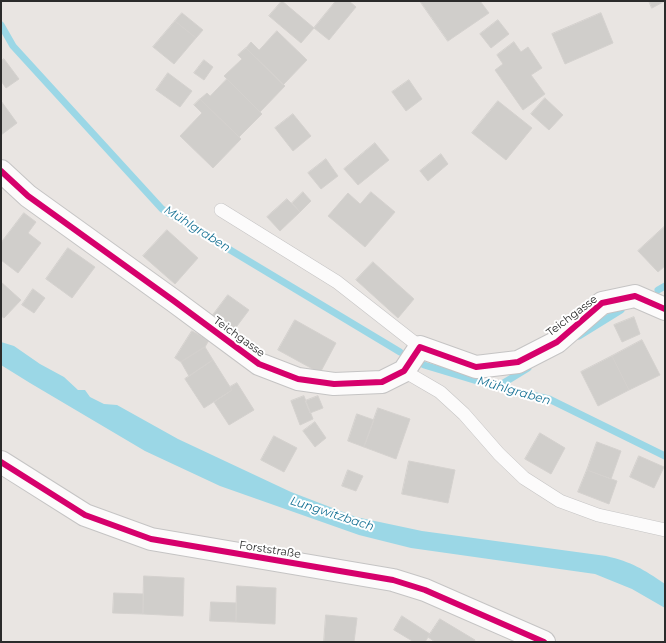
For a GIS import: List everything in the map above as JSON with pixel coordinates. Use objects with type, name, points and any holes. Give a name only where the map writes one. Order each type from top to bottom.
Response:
[{"type":"street","name":"Teichgasse","points":[[1,171],[28,196],[259,364],[298,379],[334,384],[382,382],[412,359],[476,367],[518,362],[557,342],[602,304],[635,296],[665,309]]},
{"type":"street","name":"Forststraße","points":[[1,462],[85,515],[151,539],[393,580],[425,590],[544,642]]},
{"type":"lane","points":[[220,210],[336,282],[412,359],[440,392],[464,414],[499,454],[524,478],[560,501],[598,515],[665,530]]},
{"type":"water","name":"Lungwitzbach","points":[[1,342],[14,346],[40,364],[64,377],[78,390],[85,390],[90,397],[104,404],[117,405],[178,439],[291,492],[356,517],[422,531],[615,558],[637,567],[665,584],[665,608],[632,589],[595,574],[411,548],[359,535],[220,486],[145,451],[1,365]]},
{"type":"building","points":[[282,1],[314,28],[301,43],[269,16]]},
{"type":"building","points":[[336,1],[349,1],[356,7],[329,40],[314,28]]},
{"type":"building","points":[[420,1],[480,1],[489,13],[448,41]]},
{"type":"building","points":[[649,1],[665,1],[652,8]]},
{"type":"building","points":[[182,13],[203,30],[196,38],[175,21]]},
{"type":"building","points":[[601,13],[613,43],[565,64],[552,34]]},
{"type":"building","points":[[498,20],[509,34],[491,48],[480,34]]},
{"type":"building","points":[[175,21],[196,38],[174,64],[153,47]]},
{"type":"building","points":[[277,31],[307,60],[283,85],[246,48],[251,42],[259,50]]},
{"type":"building","points":[[514,42],[521,52],[528,47],[542,68],[531,75],[545,94],[523,110],[495,70],[503,64],[497,55]]},
{"type":"building","points":[[246,48],[285,86],[260,112],[224,76],[242,59],[238,55]]},
{"type":"building","points":[[4,59],[19,79],[6,88],[1,81],[1,61]]},
{"type":"building","points":[[204,60],[213,67],[204,80],[194,73]]},
{"type":"building","points":[[168,73],[192,91],[180,107],[156,90]]},
{"type":"building","points":[[227,79],[262,114],[239,137],[200,99],[207,93],[210,96]]},
{"type":"building","points":[[409,80],[422,99],[406,111],[392,92]]},
{"type":"building","points":[[545,98],[563,115],[549,130],[531,114]]},
{"type":"building","points":[[200,99],[241,139],[213,168],[180,136],[202,113],[194,105]]},
{"type":"building","points":[[1,101],[17,123],[1,135]]},
{"type":"building","points":[[498,101],[532,128],[506,160],[472,133]]},
{"type":"building","points":[[293,114],[311,136],[293,151],[275,128]]},
{"type":"building","points":[[375,143],[389,160],[358,185],[344,169]]},
{"type":"building","points":[[441,154],[448,164],[428,181],[420,171]]},
{"type":"building","points":[[326,159],[338,176],[321,189],[308,173]]},
{"type":"building","points":[[303,192],[311,201],[300,212],[292,203]]},
{"type":"building","points":[[371,192],[395,212],[365,247],[328,216],[348,193],[360,204]]},
{"type":"building","points":[[287,199],[300,212],[280,231],[267,217]]},
{"type":"building","points":[[24,213],[36,222],[28,233],[41,243],[18,273],[1,260],[1,243]]},
{"type":"building","points":[[665,226],[665,266],[658,272],[638,251]]},
{"type":"building","points":[[167,230],[198,258],[175,284],[143,256]]},
{"type":"building","points":[[68,248],[95,267],[72,298],[46,279]]},
{"type":"building","points":[[373,262],[414,299],[398,318],[356,280]]},
{"type":"building","points":[[1,282],[21,300],[4,318],[1,316]]},
{"type":"building","points":[[33,289],[45,298],[34,313],[22,305]]},
{"type":"building","points":[[228,295],[249,310],[234,330],[213,315]]},
{"type":"building","points":[[634,317],[640,334],[622,342],[614,325]]},
{"type":"building","points":[[295,320],[336,343],[320,373],[278,350]]},
{"type":"building","points":[[192,331],[209,340],[205,347],[181,362],[175,358]]},
{"type":"building","points":[[642,340],[660,375],[629,390],[612,356]]},
{"type":"building","points":[[205,347],[213,360],[189,376],[181,362]]},
{"type":"building","points":[[612,356],[629,390],[598,406],[581,372]]},
{"type":"building","points":[[213,360],[232,390],[204,408],[185,379]]},
{"type":"building","points":[[237,383],[254,410],[229,425],[214,402],[232,390],[230,387]]},
{"type":"building","points":[[304,396],[313,419],[300,425],[291,401]]},
{"type":"building","points":[[318,396],[323,408],[310,413],[305,401]]},
{"type":"building","points":[[378,408],[410,419],[396,459],[364,447]]},
{"type":"building","points":[[357,414],[374,420],[364,447],[348,441]]},
{"type":"building","points":[[315,422],[326,438],[315,447],[303,431]]},
{"type":"building","points":[[540,433],[565,448],[551,474],[525,459]]},
{"type":"building","points":[[274,436],[297,448],[284,472],[261,460]]},
{"type":"building","points":[[597,442],[621,451],[611,479],[587,470]]},
{"type":"building","points":[[639,456],[664,467],[654,488],[630,477]]},
{"type":"building","points":[[409,461],[455,470],[448,503],[402,494]]},
{"type":"building","points":[[348,470],[363,476],[356,491],[342,486]]},
{"type":"building","points":[[587,470],[617,481],[609,504],[578,492]]},
{"type":"building","points":[[144,576],[184,578],[183,616],[143,614]]},
{"type":"building","points":[[237,586],[276,588],[275,624],[236,622]]},
{"type":"building","points":[[114,593],[143,594],[143,614],[113,613]]},
{"type":"building","points":[[211,602],[236,603],[236,622],[210,621]]},
{"type":"building","points":[[326,615],[357,618],[354,642],[324,642]]},
{"type":"building","points":[[402,616],[430,634],[425,642],[414,642],[394,630]]},
{"type":"building","points":[[440,619],[475,640],[474,642],[435,642],[428,637]]},
{"type":"waterway","name":"Mühlgraben","points":[[1,25],[13,46],[162,209],[400,352]]},
{"type":"waterway","points":[[658,290],[665,286]]},
{"type":"waterway","points":[[579,336],[621,310]]},
{"type":"waterway","name":"Mühlgraben","points":[[424,365],[497,387],[549,399],[665,456]]},
{"type":"waterway","points":[[497,387],[528,368]]},
{"type":"cycle path","points":[[1,171],[28,196],[259,364],[298,379],[334,384],[382,382],[404,371],[420,347],[476,367],[518,362],[557,342],[602,303],[635,296],[665,309]]},
{"type":"cycle path","points":[[1,462],[85,515],[151,539],[393,580],[425,590],[544,642]]}]
